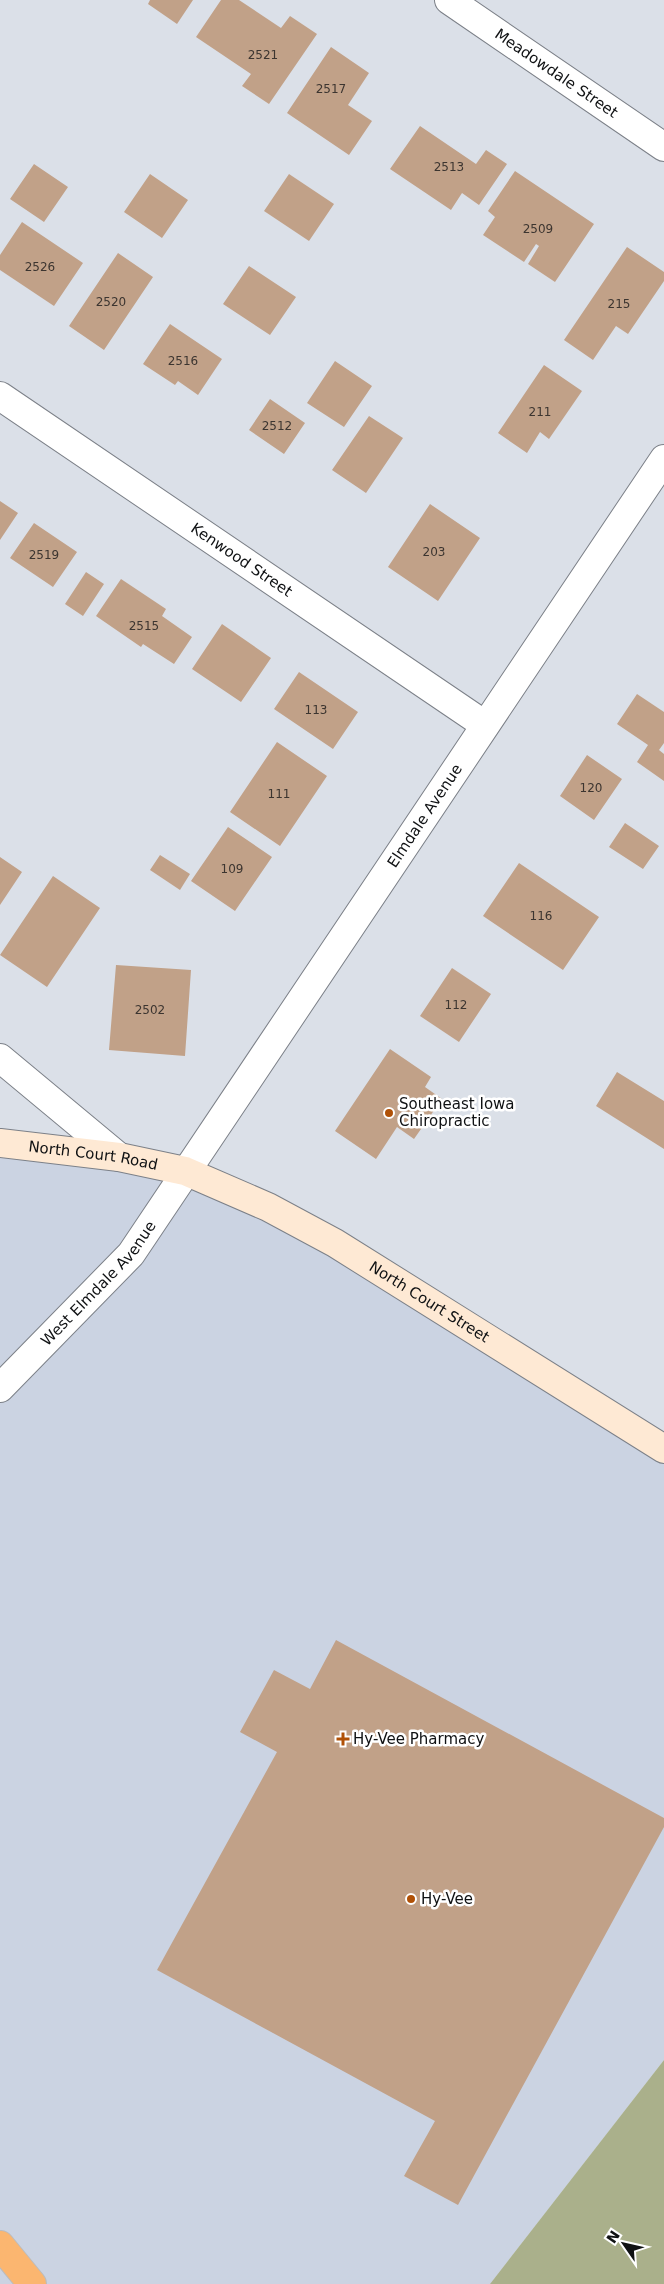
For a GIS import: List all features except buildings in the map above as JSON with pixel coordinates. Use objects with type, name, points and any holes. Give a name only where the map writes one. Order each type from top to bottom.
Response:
[{"type":"highway","points":[[0,2245],[32,2284]]},
{"type":"main road","name":"North Court Road","points":[[0,1143],[119,1156],[185,1172]]},
{"type":"main road","name":"North Court Street","points":[[185,1172],[268,1208],[335,1244],[664,1449]]},
{"type":"street","name":"Meadowdale Street","points":[[449,0],[664,146]]},
{"type":"street","name":"Kenwood Street","points":[[0,396],[485,725]]},
{"type":"street","name":"Elmdale Avenue","points":[[185,1172],[664,459]]},
{"type":"street","points":[[0,1058],[119,1156]]},
{"type":"street","name":"West Elmdale Avenue","points":[[0,1388],[131,1254],[185,1172]]},
{"type":"shaded area","points":[[0,1143],[217,1186],[664,1451],[664,2060],[490,2284],[0,2284]]},
{"type":"green space","points":[[664,2060],[664,2284],[490,2284]]},
{"type":"place","name":"Southeast Iowa Chiropractic","points":[[389,1113]]},
{"type":"place","name":"Hy-Vee Pharmacy","points":[[343,1739]]},
{"type":"place","name":"Hy-Vee","points":[[411,1899]]}]
